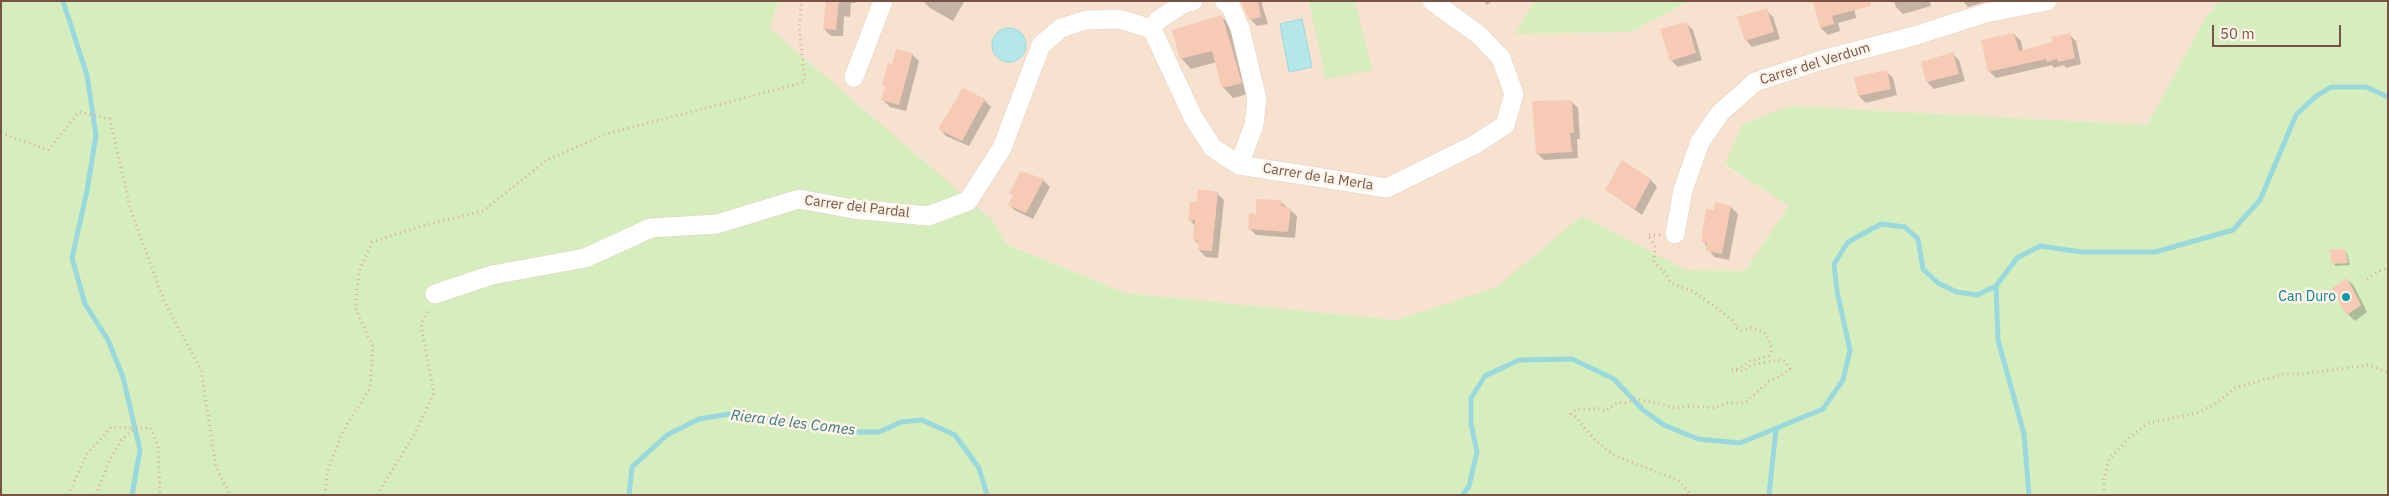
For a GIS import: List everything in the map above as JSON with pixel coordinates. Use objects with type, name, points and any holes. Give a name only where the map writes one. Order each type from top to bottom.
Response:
[{"type":"street","points":[[854,77],[883,1]]},
{"type":"street","points":[[1155,24],[1184,3],[1193,1]]},
{"type":"street","points":[[1224,1],[1230,5],[1240,28],[1257,99],[1254,125],[1239,165]]},
{"type":"street","name":"Carrer de la Merla","points":[[1155,24],[1193,117],[1213,148],[1239,165],[1387,188],[1474,146],[1505,124],[1514,94],[1501,58],[1479,35],[1432,1]]},
{"type":"street","name":"Carrer del Verdum","points":[[1675,234],[1684,190],[1700,142],[1720,113],[1755,82],[1825,59],[1914,36],[1986,13],[2047,1]]},
{"type":"street","name":"Carrer del Pardal","points":[[435,294],[492,275],[585,258],[651,228],[717,224],[799,200],[853,209],[928,216],[968,201],[1002,148],[1042,45],[1061,28],[1086,20],[1119,19],[1155,24]]},
{"type":"path","points":[[325,495],[327,473],[342,431],[370,388],[373,347],[355,306],[359,272],[372,242],[418,227],[482,211],[547,160],[606,134],[805,82],[799,27],[802,1]]},
{"type":"path","points":[[1,133],[48,150],[79,112],[110,119],[130,208],[160,291],[201,370],[216,468],[230,495]]},
{"type":"path","points":[[1675,234],[1648,235],[1655,246],[1654,262],[1665,273],[1671,283],[1692,291],[1717,308],[1735,322],[1736,328],[1742,331],[1751,328],[1764,332],[1771,344],[1769,356],[1750,361],[1739,369],[1732,370],[1743,372],[1752,365],[1778,360],[1785,360],[1790,369],[1769,381],[1744,403],[1726,403],[1715,408],[1690,406],[1678,408],[1637,399],[1626,403],[1618,402],[1606,411],[1597,408],[1592,410],[1579,409],[1571,414],[1612,455],[1678,480],[1692,495]]},
{"type":"path","points":[[2367,279],[2388,268]]},
{"type":"path","points":[[377,495],[415,434],[434,393],[421,325],[435,294]]},
{"type":"path","points":[[2104,495],[2104,479],[2109,459],[2130,437],[2148,424],[2197,412],[2215,404],[2235,388],[2284,374],[2303,374],[2368,365],[2388,372]]},
{"type":"path","points":[[68,495],[87,454],[111,427],[151,428],[158,447],[160,495]]},
{"type":"path","points":[[96,495],[110,459],[122,439],[135,428]]},
{"type":"shaded area","points":[[779,1],[1535,1],[1516,34],[1631,32],[1689,1],[2219,1],[2208,14],[2147,125],[1790,106],[1725,166],[1790,206],[1745,271],[1686,270],[1582,217],[1497,287],[1397,320],[1125,293],[990,237],[757,62]]},
{"type":"green space","points":[[1,1],[779,1],[769,28],[991,219],[1006,244],[1125,293],[1397,320],[1497,287],[1582,216],[1686,270],[1745,271],[1789,206],[1725,165],[1742,125],[1790,106],[2147,125],[2208,14],[2219,1],[2388,1],[2388,495],[1,495]]},
{"type":"green space","points":[[1309,1],[1355,1],[1372,70],[1326,79]]},
{"type":"green space","points":[[1535,1],[1689,1],[1631,32],[1515,34]]},
{"type":"water","points":[[1302,19],[1312,67],[1289,72],[1280,24]]},
{"type":"water","points":[[1009,28],[1021,33],[1026,45],[1021,57],[1009,62],[997,57],[992,45],[997,33]]},
{"type":"building","points":[[826,1],[839,1],[836,30],[823,29]]},
{"type":"building","points":[[1241,1],[1258,1],[1261,17],[1249,20]]},
{"type":"building","points":[[1813,1],[1871,1],[1871,6],[1832,16],[1834,24],[1820,28]]},
{"type":"building","points":[[1767,8],[1774,32],[1745,41],[1737,17]]},
{"type":"building","points":[[1222,15],[1242,83],[1222,88],[1212,51],[1180,59],[1172,30]]},
{"type":"building","points":[[1687,22],[1696,53],[1670,61],[1660,29]]},
{"type":"building","points":[[2014,33],[2019,51],[2053,42],[2051,37],[2070,33],[2075,58],[2058,62],[2057,59],[2047,62],[2046,59],[1988,72],[1981,40]]},
{"type":"building","points":[[896,49],[913,53],[899,105],[881,100],[885,86],[882,85],[888,63],[892,64]]},
{"type":"building","points":[[1953,52],[1959,74],[1926,82],[1921,62]]},
{"type":"building","points":[[1887,70],[1891,89],[1858,96],[1854,77]]},
{"type":"building","points":[[963,88],[985,99],[962,141],[938,129]]},
{"type":"building","points":[[1572,100],[1574,133],[1570,133],[1572,152],[1536,154],[1532,101]]},
{"type":"building","points":[[1622,160],[1651,179],[1635,209],[1605,190]]},
{"type":"building","points":[[1021,171],[1044,179],[1026,213],[1008,205],[1013,195],[1009,193]]},
{"type":"building","points":[[1198,189],[1218,192],[1212,251],[1198,250],[1198,241],[1193,240],[1195,220],[1188,221],[1190,202],[1196,202]]},
{"type":"building","points":[[1256,199],[1281,200],[1282,206],[1291,208],[1288,232],[1248,229],[1249,213],[1256,214]]},
{"type":"building","points":[[1715,202],[1731,206],[1722,254],[1706,251],[1707,243],[1701,242],[1706,209],[1714,210]]},
{"type":"building","points":[[2345,249],[2348,263],[2332,264],[2329,250]]},
{"type":"building","name":"Can Duro","points":[[2347,278],[2361,305],[2347,315],[2331,289]]},
{"type":"waterway","points":[[63,1],[87,75],[96,135],[87,191],[72,258],[85,304],[108,340],[123,377],[140,450],[132,495]]},
{"type":"waterway","name":"Riera de les Comes","points":[[1463,495],[1469,486],[1477,452],[1471,424],[1471,398],[1485,376],[1519,360],[1572,359],[1614,379],[1643,410],[1664,425],[1698,439],[1740,443],[1823,409],[1843,380],[1850,350],[1837,291],[1834,264],[1848,242],[1881,224],[1905,227],[1918,239],[1923,269],[1938,283],[1957,292],[1977,295],[1996,286],[2017,258],[2040,246],[2082,252],[2155,252],[2233,230],[2260,200],[2296,115],[2315,97],[2331,87],[2366,87],[2388,97]]},
{"type":"waterway","points":[[1996,286],[1998,340],[2024,434],[2029,495]]},
{"type":"waterway","name":"Riera de les Comes","points":[[629,495],[632,467],[667,435],[699,419],[729,414],[781,420],[840,432],[879,432],[901,422],[922,420],[955,435],[979,468],[987,495]]},
{"type":"waterway","points":[[1769,495],[1776,429]]},
{"type":"place","name":"Can Duro","points":[[2346,297]]}]
